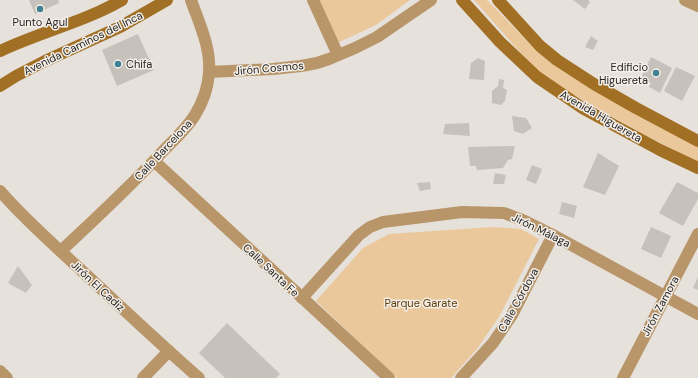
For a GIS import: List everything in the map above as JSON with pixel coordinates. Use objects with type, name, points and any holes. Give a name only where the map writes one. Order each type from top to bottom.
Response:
[{"type":"main road","name":"Avenida Caminos del Inca","points":[[0,51],[85,18],[122,0]]},
{"type":"main road","name":"Avenida Caminos del Inca","points":[[0,86],[45,61],[120,27],[167,0]]},
{"type":"main road","name":"Avenida Higuereta","points":[[462,0],[500,42],[537,77],[584,109],[660,150],[698,168]]},
{"type":"main road","points":[[498,0],[540,46],[557,60],[594,84],[698,141]]},
{"type":"street","name":"Calle Barcelona","points":[[61,251],[154,161],[194,116],[201,104],[206,91],[209,72],[209,55],[206,41],[190,0]]},
{"type":"street","points":[[313,0],[338,55]]},
{"type":"street","name":"Jirón Cosmos","points":[[209,72],[273,70],[317,63],[355,48],[377,37],[431,0]]},
{"type":"street","points":[[685,0],[698,6]]},
{"type":"street","name":"Calle Santa Fe","points":[[154,161],[389,378]]},
{"type":"street","name":"Jirón El Cadiz","points":[[0,191],[10,203],[61,251],[199,378]]},
{"type":"street","name":"Jirón Málaga","points":[[302,298],[359,235],[370,227],[383,222],[462,212],[504,213],[525,221],[553,235],[698,314]]},
{"type":"street","name":"Jirón Zamora","points":[[623,378],[698,234]]},
{"type":"street","name":"Calle Córdova","points":[[461,378],[493,343],[512,315],[553,235]]},
{"type":"street","points":[[143,378],[169,351]]},
{"type":"street","points":[[0,371],[7,378]]},
{"type":"green space","points":[[316,0],[410,0],[376,25],[335,44]]},
{"type":"green space","points":[[474,0],[487,0],[535,49],[698,145],[698,162],[641,133],[541,76]]},
{"type":"green space","name":"Parque Garate","points":[[493,227],[521,229],[539,239],[499,317],[477,349],[451,378],[397,378],[316,301],[363,248],[389,234]]},
{"type":"building","name":"Punto Agul","points":[[29,0],[58,0],[59,3],[35,14]]},
{"type":"building","points":[[573,0],[588,0],[590,2],[585,9]]},
{"type":"building","points":[[138,34],[154,70],[117,86],[102,50]]},
{"type":"building","points":[[591,36],[598,41],[593,50],[585,47]]},
{"type":"building","name":"Edificio Higuereta","points":[[651,57],[672,68],[660,93],[649,87],[651,83],[641,78]]},
{"type":"building","points":[[478,58],[485,61],[484,80],[469,79],[471,63]]},
{"type":"building","name":"Edificio Higuereta","points":[[676,67],[695,76],[682,101],[664,91]]},
{"type":"building","points":[[499,79],[504,80],[503,88],[507,90],[505,101],[501,105],[492,103],[492,91],[498,86]]},
{"type":"building","points":[[512,116],[526,118],[532,128],[523,134],[514,131]]},
{"type":"building","points":[[469,123],[470,136],[443,134],[445,124]]},
{"type":"building","points":[[515,146],[512,159],[508,160],[503,168],[477,170],[476,166],[470,166],[468,147]]},
{"type":"building","points":[[598,153],[619,166],[605,195],[583,187]]},
{"type":"building","points":[[532,165],[542,169],[536,184],[526,180]]},
{"type":"building","points":[[495,173],[506,175],[504,184],[493,184]]},
{"type":"building","points":[[430,182],[431,189],[420,191],[417,183]]},
{"type":"building","points":[[677,182],[698,193],[698,199],[683,226],[659,213]]},
{"type":"building","points":[[562,202],[577,206],[574,218],[559,214]]},
{"type":"building","points":[[651,227],[671,236],[661,258],[641,249]]},
{"type":"building","points":[[18,266],[32,285],[26,293],[8,283]]},
{"type":"building","points":[[698,277],[698,290],[693,288]]},
{"type":"building","points":[[227,323],[280,374],[276,378],[225,378],[199,353]]},
{"type":"place","name":"Punto Agul","points":[[40,9]]},
{"type":"place","name":"Chifa","points":[[118,64]]},
{"type":"place","name":"Edificio Higuereta","points":[[656,73]]}]
